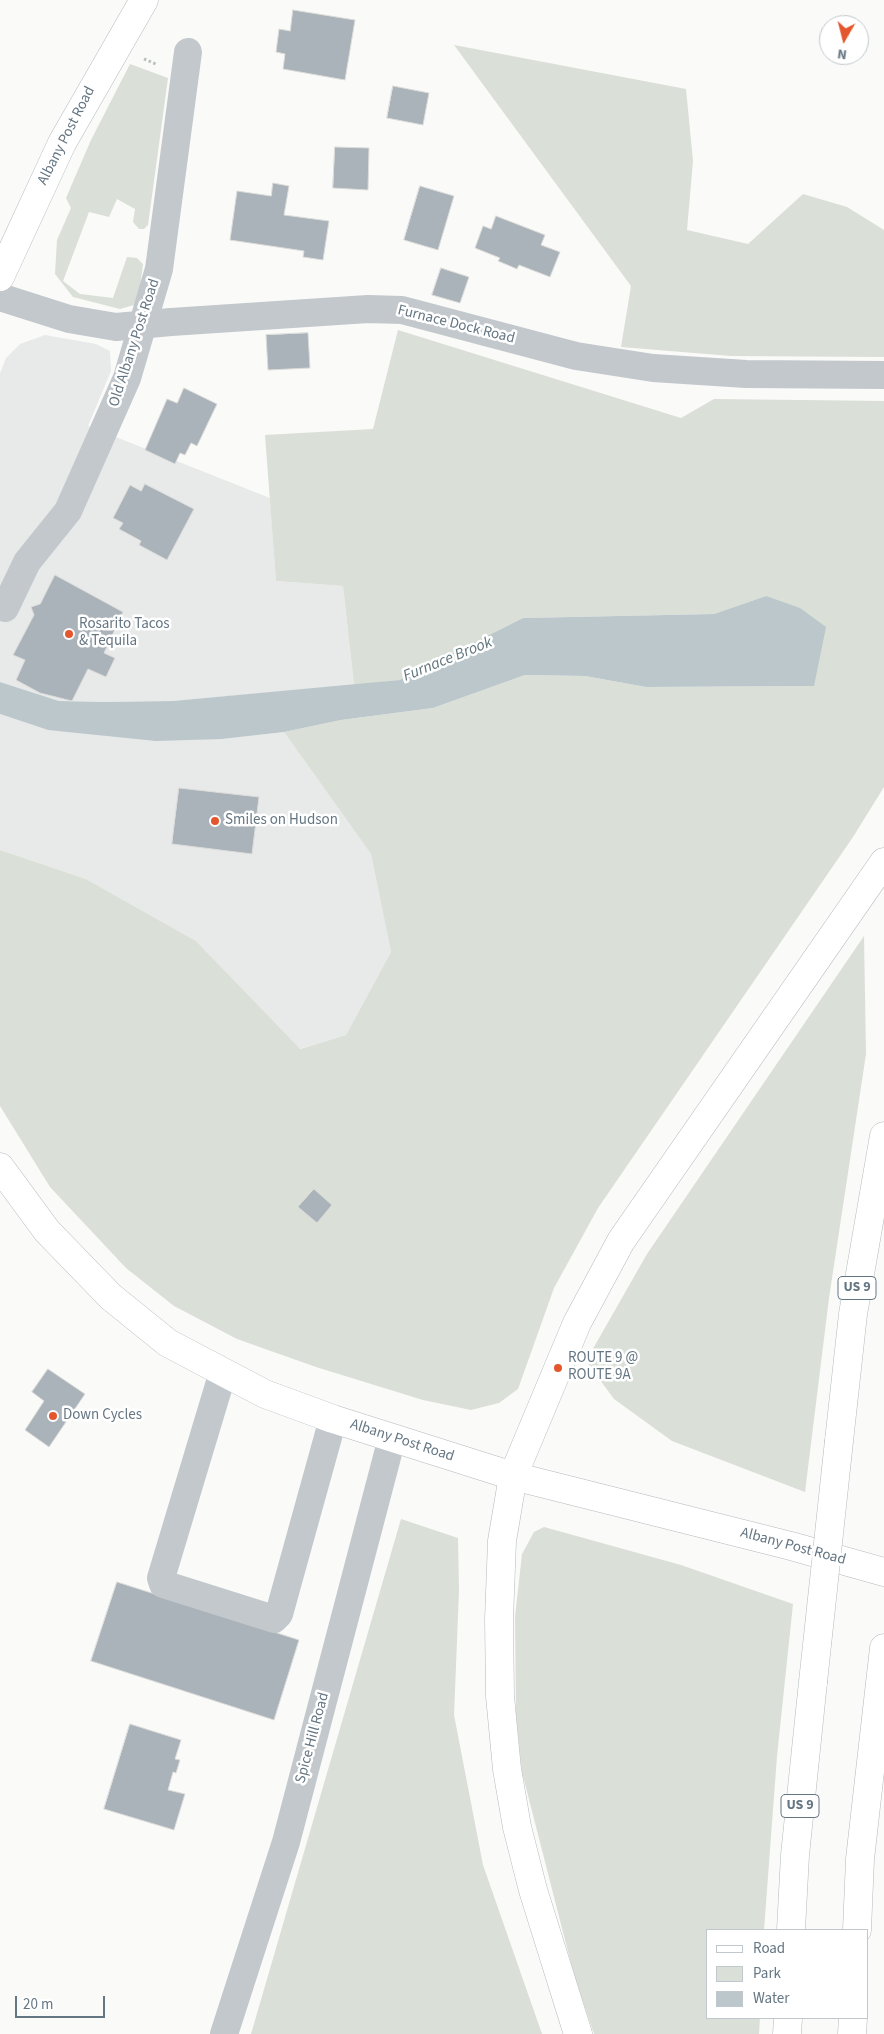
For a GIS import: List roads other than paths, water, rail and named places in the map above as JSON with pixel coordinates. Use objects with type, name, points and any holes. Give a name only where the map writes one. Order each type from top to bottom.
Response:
[{"type":"main road","name":"Albany Post Road","points":[[0,277],[62,143],[117,44],[144,0]]},
{"type":"main road","points":[[578,2034],[532,1890],[517,1827],[507,1769],[500,1696],[499,1619],[502,1541],[513,1476],[577,1323],[621,1240],[884,862]]},
{"type":"main road","name":"US 9","points":[[791,1929],[795,1855],[853,1314],[884,1136]]},
{"type":"main road","name":"Albany Post Road","points":[[2,1175],[47,1231],[111,1297],[168,1343],[265,1394],[333,1419],[513,1476],[791,1546],[884,1572]]},
{"type":"main road","points":[[857,1929],[860,1859],[884,1648]]},
{"type":"main road","points":[[787,2034],[788,2019]]},
{"type":"main road","points":[[852,2034],[853,2019]]},
{"type":"street","name":"Old Albany Post Road","points":[[4,608],[27,562],[68,511],[119,400],[143,325],[162,249],[187,62]]},
{"type":"street","name":"Furnace Dock Road","points":[[0,297],[88,324],[116,328],[385,308],[422,314],[576,356],[653,368],[746,374],[884,375]]},
{"type":"street","points":[[223,1372],[161,1578],[163,1584],[274,1619],[279,1614],[333,1419]]},
{"type":"street","name":"Spice Hill Road","points":[[224,2034],[286,1842],[392,1438]]},
{"type":"water","name":"Furnace Brook","points":[[766,596],[800,608],[826,627],[814,686],[646,687],[585,676],[525,675],[433,708],[341,720],[284,732],[222,739],[156,741],[48,730],[0,714],[0,682],[59,701],[104,702],[173,701],[400,680],[523,618],[714,614]]},
{"type":"place","name":"Rosarito Tacos & Tequila","points":[[69,634]]},
{"type":"place","name":"Smiles on Hudson","points":[[215,821]]},
{"type":"place","name":"ROUTE 9 @ ROUTE 9A","points":[[558,1368]]},
{"type":"place","name":"Down Cycles","points":[[53,1416]]}]
